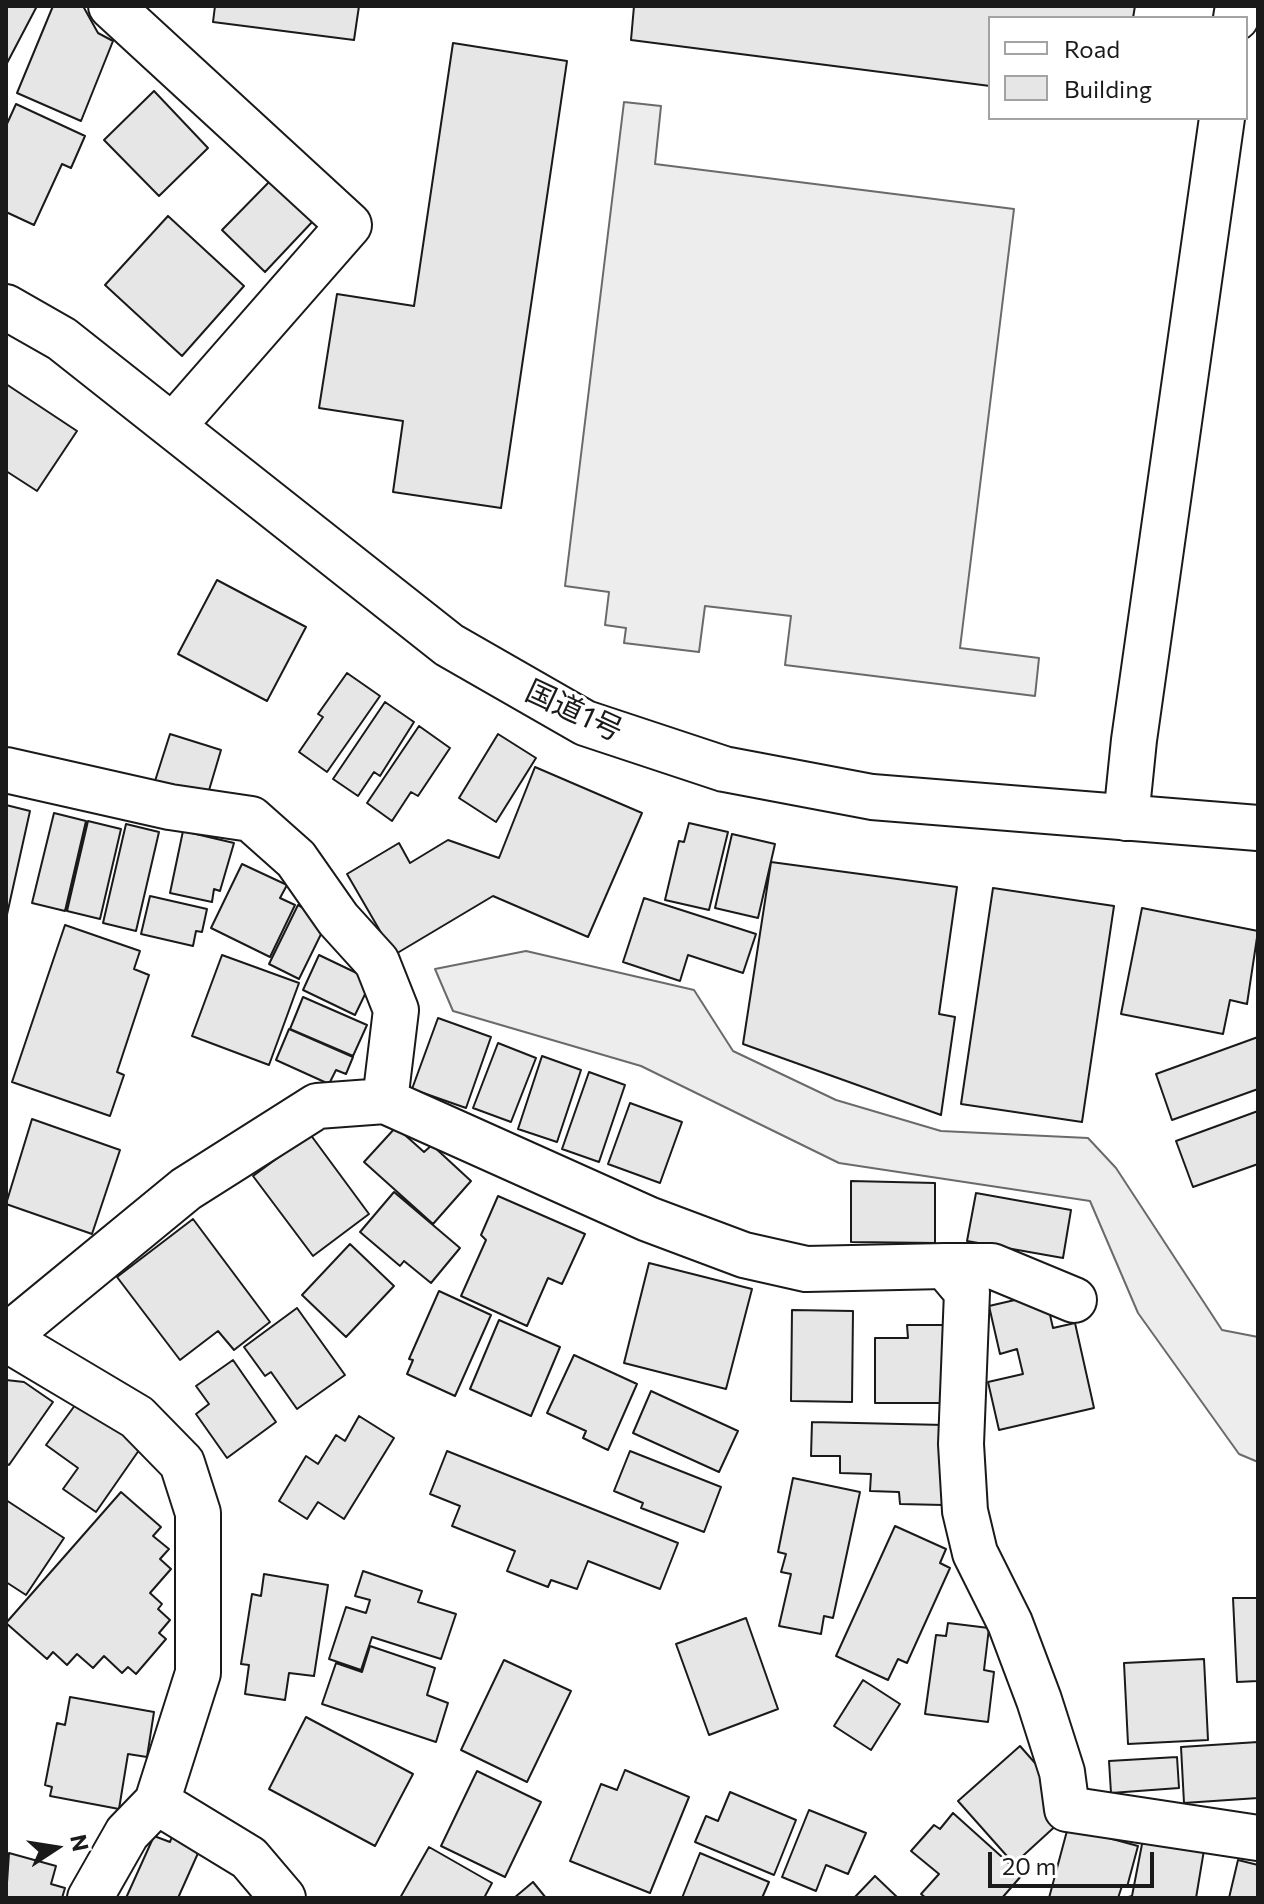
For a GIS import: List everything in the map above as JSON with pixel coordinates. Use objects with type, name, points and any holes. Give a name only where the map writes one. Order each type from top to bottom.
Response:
[{"type":"main road","points":[[111,6],[349,225],[173,426]]},
{"type":"main road","points":[[1126,818],[1222,120]]},
{"type":"main road","name":"国道1号","points":[[6,307],[62,339],[449,645],[585,723],[724,769],[872,797],[1258,828]]},
{"type":"main road","points":[[6,770],[170,807],[251,819],[296,859],[338,919],[377,962],[396,1010],[385,1101]]},
{"type":"main road","points":[[90,1898],[127,1833],[157,1802],[198,1673],[198,1513],[182,1463],[137,1417],[6,1338],[186,1189],[317,1106],[385,1101],[648,1219],[744,1255],[806,1269],[992,1266],[1074,1300]]},
{"type":"main road","points":[[945,1266],[967,1292],[961,1444],[965,1511],[975,1553],[1010,1623],[1039,1700],[1062,1772],[1067,1809],[1258,1838]]},
{"type":"main road","points":[[157,1802],[249,1858],[283,1898]]},
{"type":"shaded area","points":[[624,102],[661,106],[655,164],[1014,209],[960,648],[1039,658],[1035,696],[785,665],[791,616],[705,606],[699,652],[624,643],[626,628],[605,625],[609,592],[565,586]]},
{"type":"shaded area","points":[[526,951],[694,990],[733,1051],[836,1100],[941,1131],[1088,1138],[1116,1168],[1222,1330],[1258,1337],[1258,1462],[1239,1454],[1138,1313],[1090,1201],[839,1163],[641,1066],[453,1011],[435,969]]},
{"type":"building","points":[[6,6],[37,6],[6,65]]},
{"type":"building","points":[[53,6],[83,6],[98,33],[113,41],[81,121],[17,93]]},
{"type":"building","points":[[215,6],[359,6],[354,40],[213,22]]},
{"type":"building","points":[[634,6],[1135,6],[1133,16],[988,16],[988,86],[631,40]]},
{"type":"building","points":[[453,43],[567,61],[501,508],[393,492],[403,421],[319,408],[337,294],[414,306]]},
{"type":"building","points":[[154,91],[208,148],[159,196],[104,140]]},
{"type":"building","points":[[16,104],[85,136],[71,168],[62,164],[34,225],[6,212],[6,126]]},
{"type":"building","points":[[271,180],[314,220],[265,272],[222,230]]},
{"type":"building","points":[[168,216],[244,286],[182,356],[105,285]]},
{"type":"building","points":[[6,384],[77,431],[37,491],[6,471]]},
{"type":"building","points":[[217,580],[306,627],[267,701],[178,654]]},
{"type":"building","points":[[347,673],[380,696],[327,772],[299,752],[323,717],[318,714]]},
{"type":"building","points":[[385,702],[414,722],[380,776],[374,772],[358,796],[333,779]]},
{"type":"building","points":[[419,726],[450,748],[418,796],[411,792],[392,821],[367,803]]},
{"type":"building","points":[[170,734],[221,750],[207,797],[155,781]]},
{"type":"building","points":[[498,734],[536,758],[496,822],[459,798]]},
{"type":"building","points":[[535,767],[642,813],[588,937],[493,896],[394,955],[347,874],[399,843],[410,863],[448,840],[499,858]]},
{"type":"building","points":[[6,805],[30,811],[6,919]]},
{"type":"building","points":[[54,813],[86,821],[65,911],[32,903]]},
{"type":"building","points":[[88,821],[121,829],[100,919],[67,911]]},
{"type":"building","points":[[689,823],[728,832],[709,910],[665,900],[679,841],[684,842]]},
{"type":"building","points":[[126,824],[159,832],[136,931],[103,923]]},
{"type":"building","points":[[183,831],[234,843],[220,891],[214,889],[212,902],[170,893]]},
{"type":"building","points":[[732,834],[775,844],[758,918],[715,908]]},
{"type":"building","points":[[771,862],[957,887],[939,1014],[955,1017],[941,1115],[743,1044]]},
{"type":"building","points":[[242,864],[287,885],[280,898],[295,905],[270,957],[211,928]]},
{"type":"building","points":[[993,888],[1114,906],[1082,1122],[961,1104]]},
{"type":"building","points":[[150,896],[207,909],[202,932],[196,931],[193,946],[141,934]]},
{"type":"building","points":[[644,898],[756,934],[743,973],[688,955],[680,981],[623,962]]},
{"type":"building","points":[[298,905],[315,914],[325,926],[299,979],[269,964]]},
{"type":"building","points":[[1142,908],[1258,931],[1247,1004],[1230,1000],[1223,1034],[1121,1014]]},
{"type":"building","points":[[65,925],[140,951],[134,969],[149,975],[117,1072],[124,1075],[110,1116],[12,1082]]},
{"type":"building","points":[[222,955],[299,983],[269,1065],[192,1036]]},
{"type":"building","points":[[319,955],[365,977],[369,986],[355,1015],[303,990]]},
{"type":"building","points":[[303,997],[367,1025],[353,1056],[290,1029]]},
{"type":"building","points":[[438,1018],[491,1037],[466,1108],[412,1089]]},
{"type":"building","points":[[289,1029],[353,1057],[346,1074],[336,1070],[329,1084],[276,1060]]},
{"type":"building","points":[[1258,1037],[1258,1089],[1172,1120],[1156,1074]]},
{"type":"building","points":[[498,1043],[536,1058],[511,1122],[473,1108]]},
{"type":"building","points":[[542,1056],[581,1070],[557,1142],[518,1129]]},
{"type":"building","points":[[589,1072],[625,1085],[599,1162],[562,1149]]},
{"type":"building","points":[[630,1103],[682,1122],[660,1183],[608,1164]]},
{"type":"building","points":[[1258,1111],[1258,1164],[1193,1187],[1176,1141]]},
{"type":"building","points":[[32,1119],[120,1150],[92,1234],[6,1204]]},
{"type":"building","points":[[396,1127],[424,1152],[432,1145],[471,1181],[433,1224],[364,1162]]},
{"type":"building","points":[[310,1134],[369,1214],[313,1256],[253,1176]]},
{"type":"building","points":[[851,1181],[935,1183],[935,1243],[851,1242]]},
{"type":"building","points":[[394,1192],[460,1248],[431,1283],[404,1261],[400,1266],[360,1232]]},
{"type":"building","points":[[976,1193],[1071,1210],[1063,1258],[967,1241]]},
{"type":"building","points":[[498,1196],[585,1234],[562,1284],[548,1278],[527,1326],[461,1296],[486,1240],[481,1235]]},
{"type":"building","points":[[193,1219],[270,1322],[234,1350],[218,1331],[180,1360],[117,1277]]},
{"type":"building","points":[[350,1244],[394,1286],[346,1337],[302,1295]]},
{"type":"building","points":[[649,1263],[752,1289],[726,1389],[624,1363]]},
{"type":"building","points":[[439,1291],[491,1315],[455,1396],[407,1374],[413,1360],[409,1359]]},
{"type":"building","points":[[1045,1293],[1053,1328],[1075,1323],[1094,1408],[999,1430],[988,1382],[1023,1374],[1017,1349],[1000,1354],[989,1306]]},
{"type":"building","points":[[297,1308],[345,1375],[297,1409],[271,1372],[265,1376],[244,1347]]},
{"type":"building","points":[[792,1310],[853,1311],[852,1402],[791,1401]]},
{"type":"building","points":[[499,1320],[560,1347],[531,1416],[470,1389]]},
{"type":"building","points":[[907,1325],[945,1325],[945,1403],[875,1403],[875,1338],[908,1338]]},
{"type":"building","points":[[574,1355],[637,1384],[608,1450],[583,1438],[586,1431],[547,1413]]},
{"type":"building","points":[[233,1360],[276,1422],[227,1458],[196,1414],[209,1404],[196,1386]]},
{"type":"building","points":[[6,1380],[24,1382],[53,1402],[9,1465],[6,1463]]},
{"type":"building","points":[[651,1391],[738,1431],[719,1472],[633,1433]]},
{"type":"building","points":[[81,1397],[144,1443],[96,1512],[63,1489],[78,1468],[46,1445]]},
{"type":"building","points":[[359,1416],[394,1438],[344,1519],[318,1502],[307,1519],[279,1501],[306,1456],[318,1464],[336,1435],[345,1441]]},
{"type":"building","points":[[812,1422],[945,1425],[943,1505],[900,1504],[899,1492],[870,1491],[871,1474],[840,1473],[840,1456],[811,1456]]},
{"type":"building","points":[[447,1451],[678,1543],[660,1589],[588,1561],[577,1589],[551,1580],[548,1587],[507,1571],[515,1551],[452,1526],[460,1506],[430,1494]]},
{"type":"building","points":[[630,1451],[721,1487],[704,1532],[641,1508],[643,1503],[614,1491]]},
{"type":"building","points":[[793,1478],[860,1492],[833,1618],[824,1616],[821,1634],[779,1626],[791,1574],[781,1572],[786,1554],[778,1552]]},
{"type":"building","points":[[121,1492],[161,1527],[153,1536],[169,1549],[160,1559],[171,1569],[150,1593],[162,1604],[158,1609],[170,1620],[159,1633],[166,1639],[136,1674],[128,1667],[122,1673],[104,1656],[93,1668],[77,1654],[67,1665],[53,1652],[47,1659],[6,1623]]},
{"type":"building","points":[[6,1500],[64,1538],[26,1595],[6,1582]]},
{"type":"building","points":[[895,1526],[946,1549],[940,1563],[950,1568],[907,1663],[898,1659],[888,1680],[836,1656]]},
{"type":"building","points":[[363,1571],[422,1591],[418,1602],[456,1614],[441,1659],[372,1637],[361,1670],[329,1659],[346,1607],[366,1613],[370,1600],[355,1596]]},
{"type":"building","points":[[264,1574],[328,1585],[314,1676],[289,1673],[285,1700],[245,1694],[249,1665],[241,1664],[252,1594],[261,1596]]},
{"type":"building","points":[[1233,1598],[1258,1598],[1258,1681],[1237,1682]]},
{"type":"building","points":[[746,1618],[778,1709],[709,1735],[676,1644]]},
{"type":"building","points":[[948,1623],[989,1628],[984,1670],[994,1672],[988,1722],[925,1714],[936,1635],[946,1636]]},
{"type":"building","points":[[370,1646],[435,1668],[427,1695],[448,1703],[436,1742],[322,1704],[336,1663],[362,1672]]},
{"type":"building","points":[[1204,1659],[1208,1740],[1128,1744],[1124,1663]]},
{"type":"building","points":[[504,1660],[571,1691],[527,1782],[461,1750]]},
{"type":"building","points":[[863,1680],[900,1704],[871,1750],[834,1726]]},
{"type":"building","points":[[70,1697],[154,1712],[147,1757],[128,1754],[119,1809],[50,1796],[52,1787],[45,1785],[57,1723],[65,1725]]},
{"type":"building","points":[[306,1717],[413,1774],[375,1846],[269,1789]]},
{"type":"building","points":[[1258,1742],[1258,1798],[1184,1803],[1181,1747]]},
{"type":"building","points":[[1020,1746],[1050,1780],[1061,1821],[1014,1864],[958,1801]]},
{"type":"building","points":[[1177,1757],[1179,1788],[1111,1793],[1109,1761]]},
{"type":"building","points":[[625,1770],[689,1797],[650,1893],[570,1861],[601,1784],[617,1790]]},
{"type":"building","points":[[477,1771],[541,1802],[505,1877],[441,1846]]},
{"type":"building","points":[[730,1792],[796,1820],[774,1875],[695,1842],[706,1816],[718,1821]]},
{"type":"building","points":[[809,1810],[866,1833],[848,1874],[826,1865],[816,1891],[782,1877]]},
{"type":"building","points":[[953,1813],[1022,1875],[1002,1898],[926,1898],[921,1894],[939,1874],[911,1851],[934,1825],[940,1829]]},
{"type":"building","points":[[1068,1827],[1138,1846],[1127,1887],[1122,1886],[1118,1898],[1049,1898]]},
{"type":"building","points":[[175,1829],[203,1842],[178,1898],[126,1898],[154,1836],[170,1842]]},
{"type":"building","points":[[1143,1839],[1204,1850],[1196,1898],[1125,1898],[1132,1896]]},
{"type":"building","points":[[429,1847],[492,1883],[484,1898],[400,1898]]},
{"type":"building","points":[[9,1853],[56,1866],[51,1884],[65,1888],[62,1898],[6,1898]]},
{"type":"building","points":[[700,1853],[769,1882],[762,1898],[682,1898]]},
{"type":"building","points":[[1238,1860],[1258,1865],[1258,1898],[1229,1898]]},
{"type":"building","points":[[875,1876],[898,1898],[854,1898]]},
{"type":"building","points":[[533,1882],[546,1898],[514,1898]]}]
